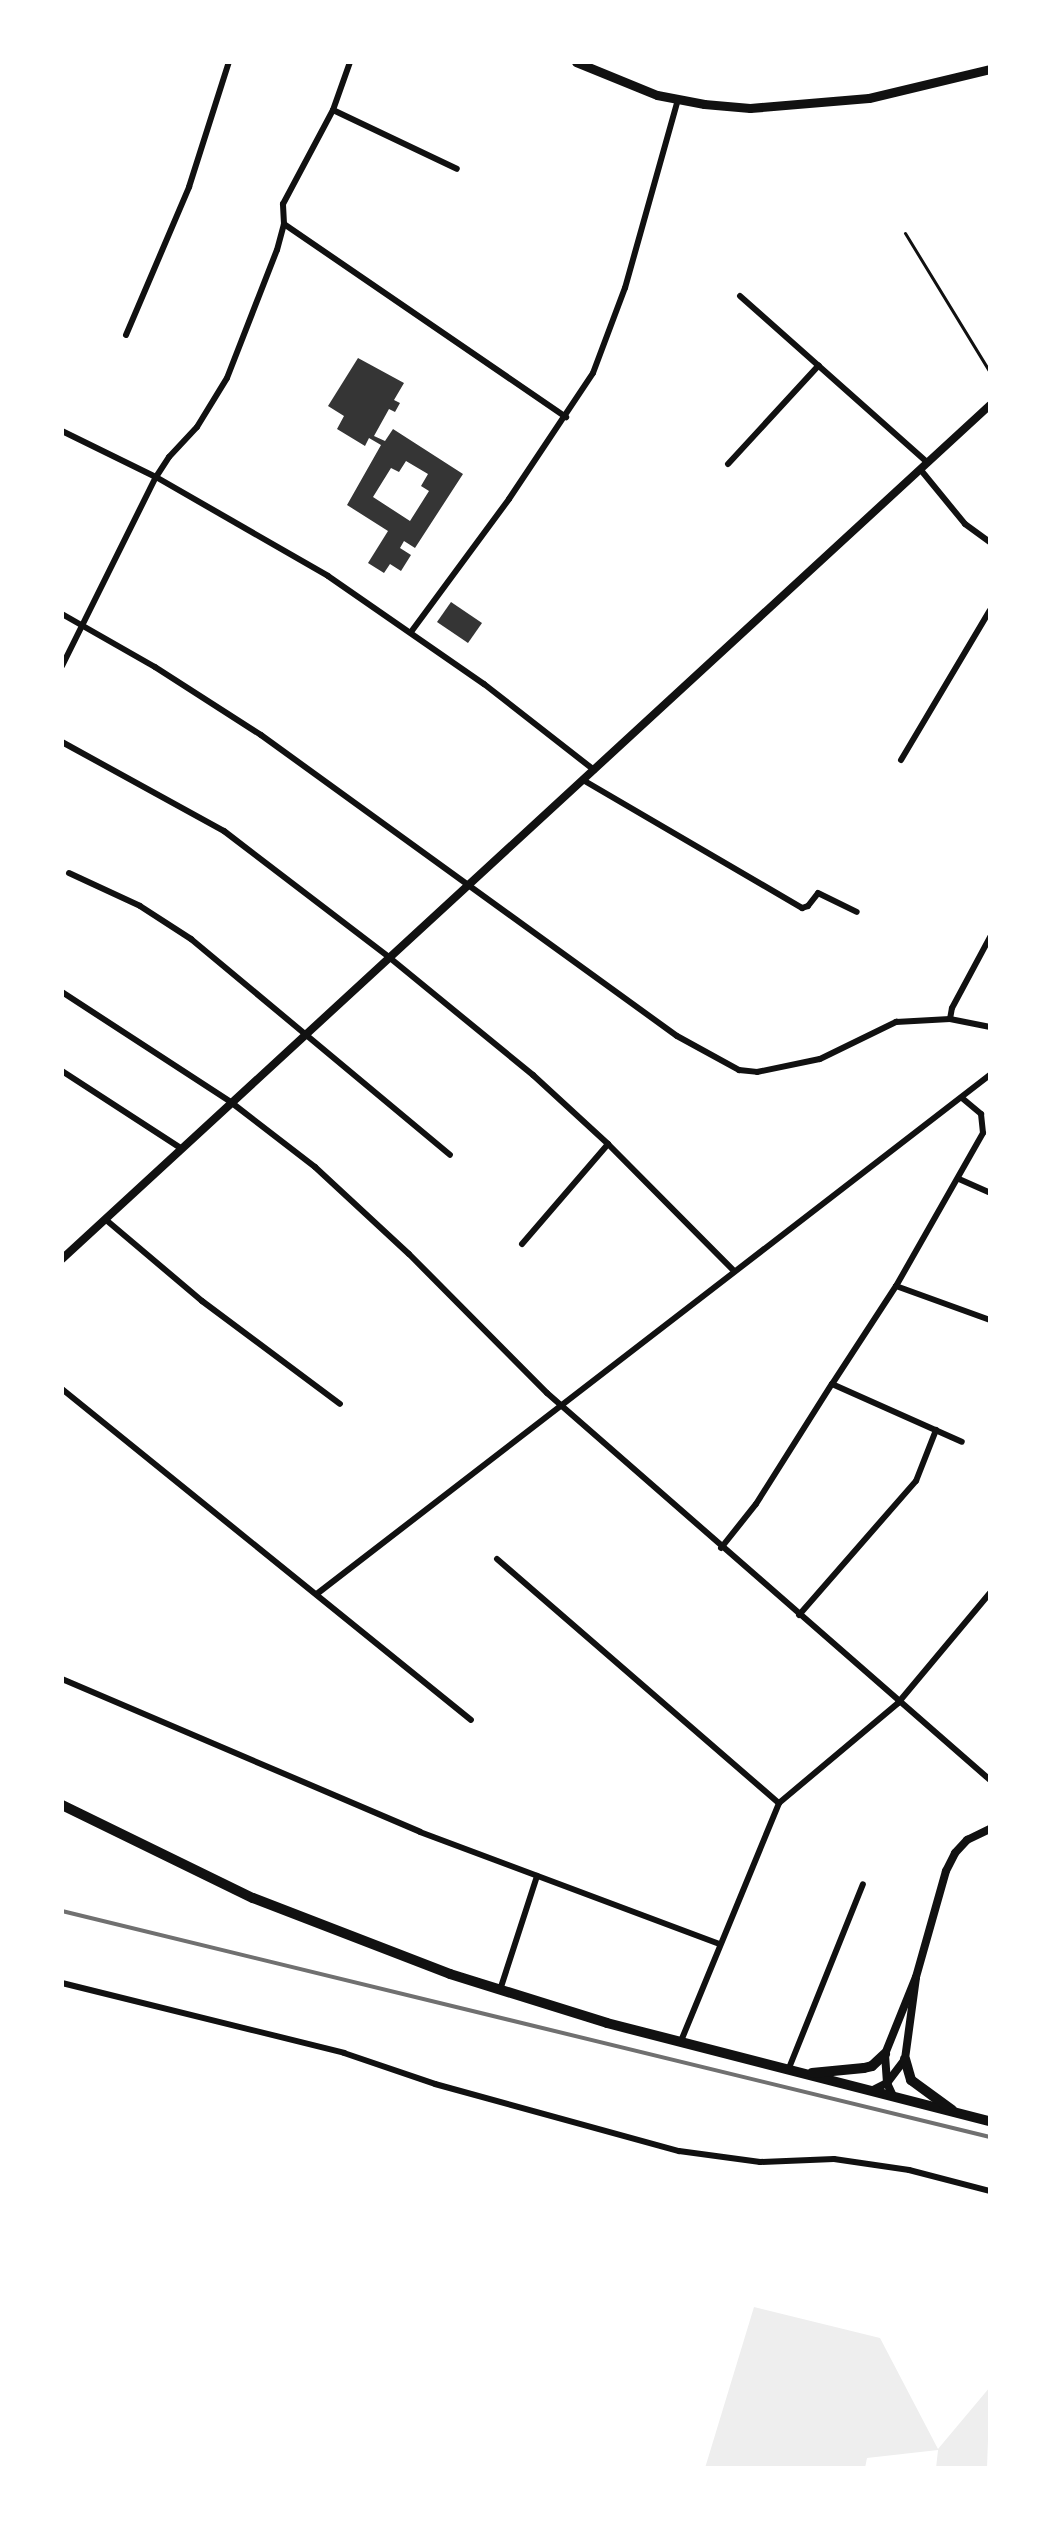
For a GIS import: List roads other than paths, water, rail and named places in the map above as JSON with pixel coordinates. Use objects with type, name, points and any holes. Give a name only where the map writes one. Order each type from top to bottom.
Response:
[{"type":"main road","points":[[576,62],[616,81],[678,100],[750,108],[831,103],[905,92],[990,69]]},
{"type":"main road","points":[[62,1805],[253,1898],[407,1959],[500,1990],[681,2041],[990,2121]]},
{"type":"main road","points":[[809,2074],[827,2069],[872,2066],[885,2054]]},
{"type":"main road","points":[[905,2059],[911,2080],[943,2100],[953,2111]]},
{"type":"street","points":[[126,335],[189,187],[229,62]]},
{"type":"street","points":[[62,666],[156,477],[169,457],[197,427],[227,378],[255,310],[284,224],[282,211],[287,195],[333,110],[350,62]]},
{"type":"street","points":[[411,632],[566,417],[593,373],[619,308],[678,100]]},
{"type":"street","points":[[333,110],[457,169]]},
{"type":"street","points":[[284,224],[566,417]]},
{"type":"street","points":[[740,296],[819,365],[924,466],[965,524],[990,542]]},
{"type":"street","points":[[728,464],[819,365]]},
{"type":"street","points":[[62,1259],[990,405]]},
{"type":"street","points":[[62,431],[156,477],[287,550],[411,632],[594,770]]},
{"type":"street","points":[[901,760],[990,610]]},
{"type":"street","points":[[62,614],[155,667],[298,761],[677,1036],[739,1070],[757,1072],[820,1059],[896,1022],[950,1019],[990,1027]]},
{"type":"street","points":[[62,742],[224,831],[390,958],[533,1075],[608,1144],[733,1270]]},
{"type":"street","points":[[583,780],[802,908],[808,906],[818,893],[857,912]]},
{"type":"street","points":[[69,873],[123,897],[177,929],[308,1033],[450,1155]]},
{"type":"street","points":[[950,1019],[957,996],[990,937]]},
{"type":"street","points":[[62,992],[232,1103],[329,1180],[560,1405],[898,1703],[990,1780]]},
{"type":"street","points":[[62,1071],[182,1149]]},
{"type":"street","points":[[318,1593],[733,1270],[990,1075]]},
{"type":"street","points":[[721,1548],[756,1504],[896,1286],[959,1179],[985,1128],[981,1114],[962,1098]]},
{"type":"street","points":[[522,1244],[608,1144]]},
{"type":"street","points":[[959,1179],[990,1193]]},
{"type":"street","points":[[105,1219],[202,1301],[340,1404]]},
{"type":"street","points":[[896,1286],[990,1320]]},
{"type":"street","points":[[832,1384],[962,1442]]},
{"type":"street","points":[[62,1389],[318,1593],[471,1720]]},
{"type":"street","points":[[799,1615],[916,1481],[936,1430]]},
{"type":"street","points":[[497,1559],[779,1803]]},
{"type":"street","points":[[681,2041],[779,1803],[898,1703],[990,1593]]},
{"type":"street","points":[[62,1679],[420,1832],[719,1944]]},
{"type":"street","points":[[873,2090],[887,2083],[905,2059],[916,1977],[950,1862],[967,1840],[990,1829]]},
{"type":"street","points":[[500,1990],[537,1876]]},
{"type":"street","points":[[789,2068],[863,1884]]},
{"type":"street","points":[[893,2096],[887,2083],[885,2054],[907,1991],[916,1977]]},
{"type":"street","points":[[62,1983],[344,2053],[435,2084],[679,2151],[760,2162],[834,2159],[909,2170],[990,2191]]},
{"type":"lane","points":[[985,62],[990,69]]},
{"type":"lane","points":[[905,233],[990,372]]},
{"type":"railway","points":[[62,1911],[990,2137]]}]
